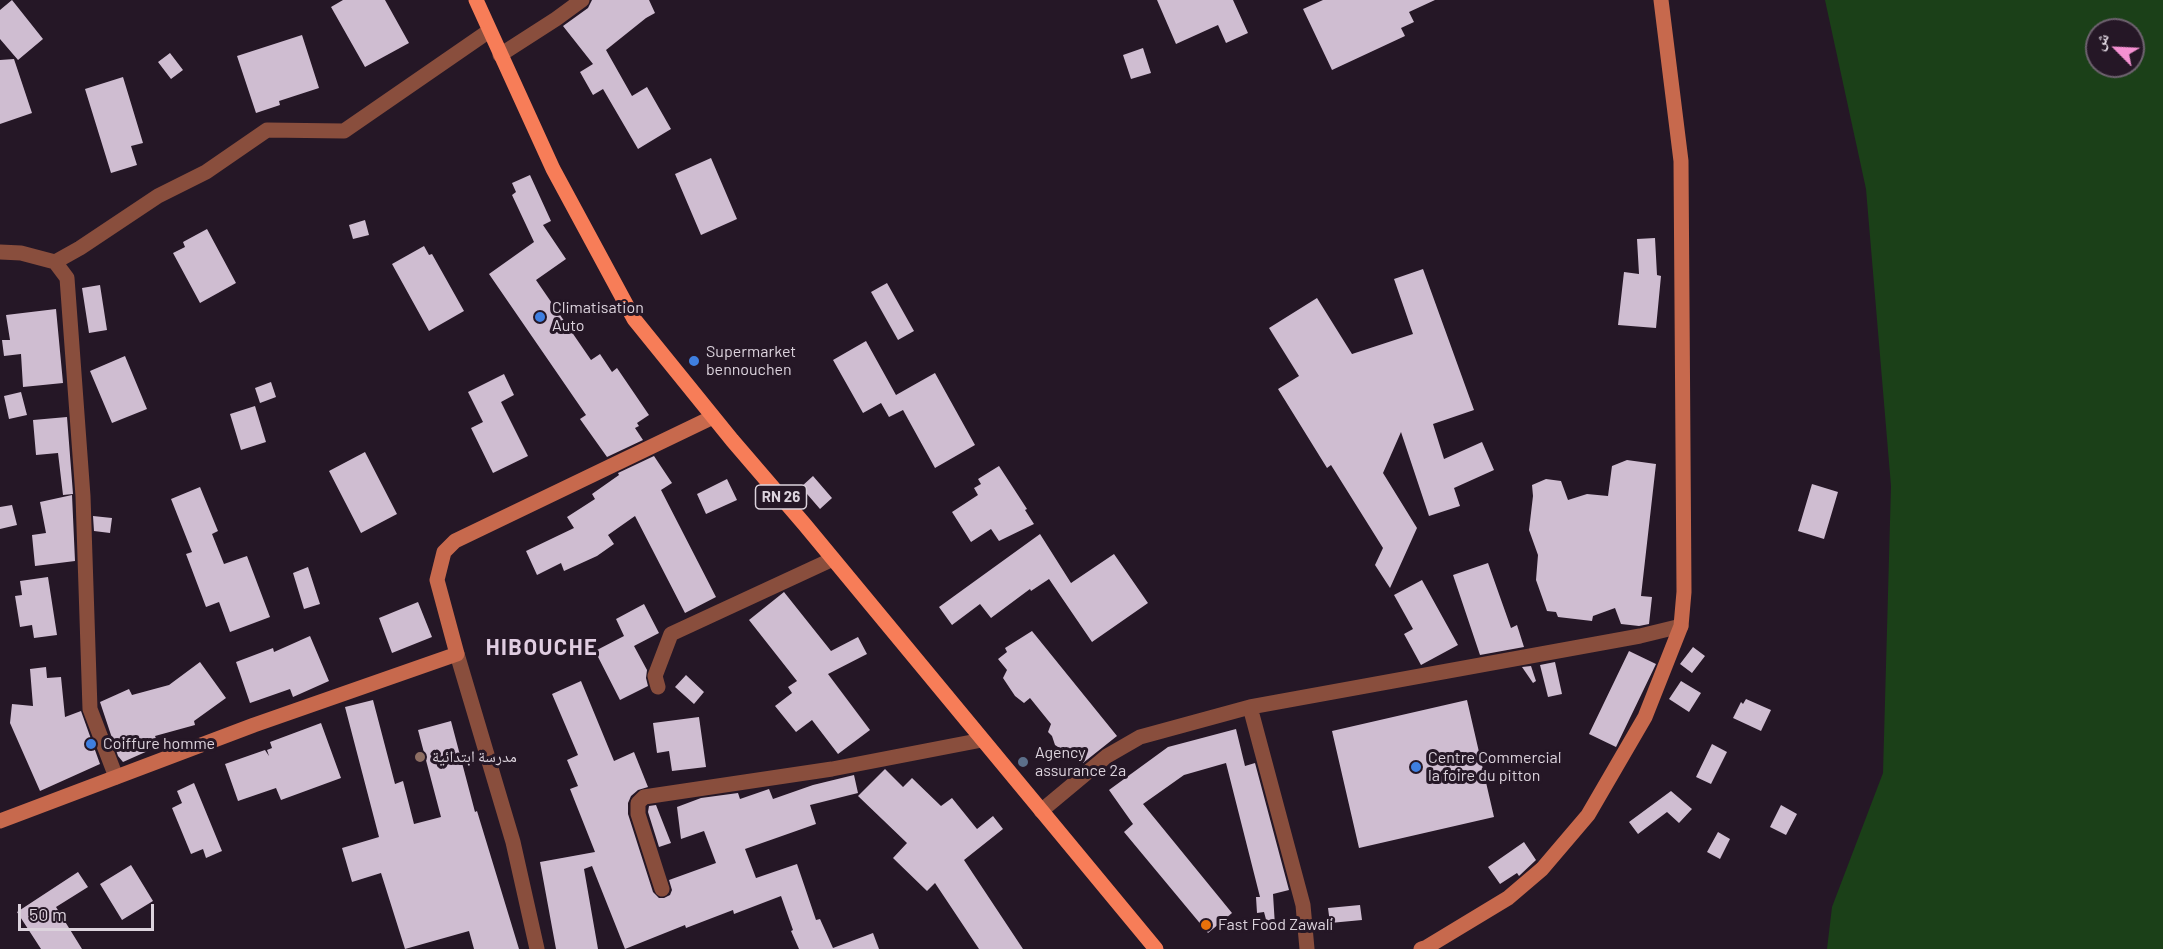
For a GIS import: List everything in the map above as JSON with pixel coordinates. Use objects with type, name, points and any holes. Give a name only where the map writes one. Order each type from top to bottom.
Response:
[{"type":"main road","name":"RN 26","points":[[476,0],[553,169],[634,319],[1156,949]]},
{"type":"street","points":[[500,54],[582,0]]},
{"type":"street","points":[[1420,949],[1508,898],[1542,869],[1588,815],[1646,717],[1681,626],[1684,592],[1682,161],[1661,0]]},
{"type":"street","points":[[55,262],[158,196],[206,172],[267,130],[344,130],[489,31]]},
{"type":"street","points":[[0,252],[21,253],[55,262],[67,278],[83,496],[90,709],[116,777]]},
{"type":"street","points":[[537,949],[513,842],[437,580],[444,552],[455,541],[713,417]]},
{"type":"street","points":[[658,687],[655,676],[671,634],[834,559]]},
{"type":"street","points":[[1041,811],[1107,756],[1140,737],[1250,706],[1640,636],[1681,626]]},
{"type":"street","points":[[0,821],[254,725],[458,654]]},
{"type":"street","points":[[1250,706],[1302,905],[1307,949]]},
{"type":"street","points":[[662,889],[638,814],[638,803],[644,797],[832,769],[982,740]]},
{"type":"green space","points":[[1825,0],[2163,0],[2163,949],[1827,949],[1832,907],[1883,773],[1891,486],[1866,189]]},
{"type":"building","points":[[12,0],[43,39],[18,60],[0,39],[0,10]]},
{"type":"building","points":[[343,0],[385,0],[409,43],[365,67],[331,7]]},
{"type":"building","points":[[592,0],[649,0],[655,13],[606,50],[632,96],[647,87],[671,129],[638,149],[603,89],[593,95],[580,72],[593,64],[563,26],[588,8]]},
{"type":"building","points":[[1157,0],[1233,0],[1248,33],[1226,43],[1218,25],[1176,44]]},
{"type":"building","points":[[1323,0],[1435,0],[1409,12],[1414,22],[1401,28],[1405,36],[1332,70],[1303,9]]},
{"type":"building","points":[[302,35],[319,88],[279,101],[280,105],[256,113],[237,56]]},
{"type":"building","points":[[1143,48],[1151,73],[1131,79],[1123,55]]},
{"type":"building","points":[[170,53],[183,70],[171,79],[158,62]]},
{"type":"building","points":[[14,59],[32,113],[0,124],[0,60]]},
{"type":"building","points":[[123,77],[143,143],[131,146],[137,165],[111,173],[85,89]]},
{"type":"building","points":[[711,158],[737,219],[701,235],[675,174]]},
{"type":"building","name":"Climatisation Auto","points":[[530,175],[551,221],[543,225],[566,259],[536,280],[591,360],[600,354],[612,372],[617,368],[649,415],[637,423],[639,426],[635,428],[643,440],[607,457],[580,419],[586,415],[489,274],[534,242],[512,195],[516,192],[512,183]]},
{"type":"building","points":[[365,220],[369,235],[353,239],[349,225]]},
{"type":"building","points":[[207,229],[236,283],[200,303],[173,253],[185,247],[183,242]]},
{"type":"building","points":[[1655,238],[1657,275],[1661,276],[1656,328],[1618,325],[1624,272],[1639,274],[1637,239]]},
{"type":"building","points":[[424,246],[429,255],[432,254],[464,311],[429,331],[392,264]]},
{"type":"building","points":[[1423,269],[1474,410],[1433,424],[1444,459],[1482,442],[1494,470],[1454,488],[1460,506],[1429,516],[1401,432],[1383,473],[1417,528],[1390,588],[1375,565],[1383,548],[1331,465],[1327,468],[1278,389],[1299,376],[1269,328],[1317,298],[1352,354],[1413,334],[1394,279]]},
{"type":"building","points":[[887,283],[914,331],[898,340],[871,292]]},
{"type":"building","points":[[100,285],[107,330],[89,333],[82,288]]},
{"type":"building","points":[[56,309],[63,383],[23,387],[21,354],[4,356],[2,340],[10,340],[6,315]]},
{"type":"building","points":[[866,341],[896,395],[935,373],[975,445],[935,468],[903,410],[889,417],[881,403],[863,413],[833,360]]},
{"type":"building","points":[[125,356],[147,409],[112,423],[90,371]]},
{"type":"building","points":[[504,374],[514,395],[501,402],[528,456],[493,473],[471,428],[483,422],[468,392]]},
{"type":"building","points":[[271,382],[276,397],[260,403],[255,388]]},
{"type":"building","points":[[21,392],[27,415],[9,419],[4,396]]},
{"type":"building","points":[[255,406],[266,442],[241,450],[230,414]]},
{"type":"building","points":[[67,417],[73,494],[63,495],[58,453],[36,455],[33,420]]},
{"type":"building","points":[[365,452],[397,514],[361,533],[329,471]]},
{"type":"building","points":[[654,456],[672,483],[661,490],[716,597],[685,613],[635,516],[608,535],[614,544],[597,556],[564,571],[561,563],[537,575],[526,551],[574,528],[567,517],[595,499],[592,494],[619,475],[618,473]]},
{"type":"building","points":[[1627,460],[1656,464],[1641,596],[1652,597],[1649,624],[1639,626],[1621,624],[1615,608],[1593,616],[1592,621],[1558,617],[1556,612],[1547,611],[1536,580],[1538,555],[1529,530],[1532,485],[1546,479],[1561,481],[1568,500],[1587,494],[1608,496],[1612,466]]},
{"type":"building","points":[[999,466],[1034,524],[999,541],[991,529],[971,542],[952,512],[978,495],[974,488],[981,484],[978,479]]},
{"type":"building","points":[[813,476],[832,498],[820,509],[801,487]]},
{"type":"building","points":[[727,479],[737,500],[706,514],[697,494]]},
{"type":"building","points":[[1812,484],[1838,492],[1824,539],[1798,531]]},
{"type":"building","points":[[200,487],[218,531],[212,534],[224,564],[247,556],[270,617],[230,632],[219,602],[206,607],[186,554],[192,552],[171,499]]},
{"type":"building","points":[[72,495],[75,561],[35,566],[32,535],[46,533],[40,502]]},
{"type":"building","points":[[12,505],[17,525],[0,529],[0,507]]},
{"type":"building","points":[[93,516],[112,518],[110,533],[94,531]]},
{"type":"building","points":[[1040,534],[1071,583],[1114,554],[1148,603],[1092,642],[1049,579],[1031,591],[1030,589],[991,618],[980,604],[952,625],[939,607]]},
{"type":"building","points":[[1488,563],[1511,628],[1517,625],[1524,647],[1480,655],[1453,575]]},
{"type":"building","points":[[308,567],[320,604],[304,609],[293,573]]},
{"type":"building","points":[[48,577],[57,635],[34,638],[32,625],[20,627],[15,596],[22,595],[20,581]]},
{"type":"building","points":[[1422,580],[1458,645],[1421,665],[1404,634],[1413,629],[1394,595]]},
{"type":"building","points":[[784,592],[831,651],[858,637],[867,654],[828,674],[870,730],[838,754],[812,720],[796,732],[775,706],[792,693],[788,687],[797,681],[749,620]]},
{"type":"building","points":[[418,602],[432,637],[392,653],[379,618]]},
{"type":"building","points":[[644,604],[659,633],[634,646],[647,670],[648,686],[620,700],[595,651],[624,636],[616,619]]},
{"type":"building","points":[[1032,631],[1117,736],[1083,763],[1075,753],[1067,753],[1055,745],[1048,732],[1051,724],[1030,698],[1024,703],[1015,696],[1003,678],[1007,670],[998,659],[1007,652],[1005,648]]},
{"type":"building","points":[[310,636],[329,681],[293,697],[290,689],[250,703],[236,662],[273,648],[274,652]]},
{"type":"building","points":[[1693,647],[1705,656],[1692,673],[1680,664]]},
{"type":"building","points":[[1629,651],[1656,664],[1616,747],[1589,734]]},
{"type":"building","points":[[200,662],[226,698],[194,721],[195,725],[155,736],[159,746],[123,762],[118,756],[100,702],[129,689],[132,695],[169,685]]},
{"type":"building","points":[[1555,662],[1562,694],[1548,697],[1540,665]]},
{"type":"building","points":[[1531,666],[1536,681],[1533,683],[1522,667]]},
{"type":"building","points":[[46,667],[47,678],[61,677],[65,717],[81,711],[100,764],[40,791],[10,723],[12,704],[33,706],[30,669]]},
{"type":"building","points":[[686,675],[704,692],[694,704],[675,687]]},
{"type":"building","points":[[581,681],[614,761],[634,752],[648,787],[638,790],[631,796],[628,803],[628,814],[653,892],[659,898],[670,895],[672,890],[669,880],[716,863],[704,831],[681,839],[677,807],[701,798],[738,793],[740,799],[769,789],[773,799],[813,785],[854,775],[858,793],[810,805],[816,824],[745,849],[756,878],[797,864],[816,920],[820,919],[833,948],[873,933],[879,949],[799,949],[781,896],[734,914],[733,910],[686,928],[685,925],[625,949],[592,866],[584,869],[598,949],[556,949],[540,862],[595,852],[570,789],[578,786],[567,760],[578,755],[552,694]]},
{"type":"building","points":[[1681,681],[1701,693],[1689,712],[1669,699]]},
{"type":"building","points":[[1746,699],[1771,710],[1761,731],[1733,718],[1741,702],[1743,704]]},
{"type":"building","points":[[373,700],[395,784],[403,781],[414,824],[441,817],[418,730],[451,721],[475,812],[477,811],[519,949],[474,949],[469,931],[405,949],[381,873],[352,882],[342,848],[379,837],[345,707]]},
{"type":"building","points":[[1467,700],[1494,817],[1359,848],[1332,731]]},
{"type":"building","points":[[699,717],[706,767],[672,771],[669,751],[657,753],[653,723]]},
{"type":"building","points":[[321,723],[341,778],[281,800],[276,788],[238,801],[225,764],[265,750],[269,756],[267,750],[272,748],[270,742]]},
{"type":"building","points":[[1236,729],[1245,766],[1255,763],[1289,890],[1273,894],[1275,926],[1268,927],[1264,912],[1257,913],[1256,897],[1260,897],[1226,763],[1184,775],[1143,804],[1232,913],[1208,933],[1124,832],[1133,824],[1109,790],[1168,747]]},
{"type":"building","points":[[1712,744],[1727,752],[1711,784],[1696,777]]},
{"type":"building","points":[[885,769],[903,787],[912,778],[941,806],[952,798],[977,829],[993,816],[1003,829],[964,860],[1023,949],[979,949],[935,883],[927,891],[893,858],[907,843],[858,796]]},
{"type":"building","points":[[194,783],[222,851],[206,858],[203,849],[191,854],[172,808],[182,803],[177,791]]},
{"type":"building","points":[[1671,791],[1692,809],[1679,823],[1667,812],[1638,834],[1629,822]]},
{"type":"building","points":[[656,805],[671,843],[659,847],[648,812],[649,806]]},
{"type":"building","points":[[1781,805],[1797,814],[1786,835],[1770,827]]},
{"type":"building","points":[[1718,832],[1730,839],[1720,859],[1707,852]]},
{"type":"building","points":[[1524,842],[1536,860],[1519,876],[1517,873],[1500,884],[1488,867]]},
{"type":"building","points":[[131,865],[153,901],[122,920],[100,884]]},
{"type":"building","points":[[78,872],[88,887],[56,907],[82,949],[41,949],[17,912]]},
{"type":"building","points":[[1360,905],[1362,920],[1330,923],[1328,908]]},
{"type":"place","name":"Climatisation Auto","points":[[540,317]]},
{"type":"place","name":"Supermarket bennouchen","points":[[694,361]]},
{"type":"place","name":"Coiffure homme","points":[[91,744]]},
{"type":"place","name":"مدرسة ابتدائية","points":[[420,757]]},
{"type":"place","name":"Agency assurance 2a","points":[[1023,762]]},
{"type":"place","name":"Centre Commercial la foire du pitton","points":[[1416,767]]},
{"type":"place","name":"Fast Food Zawali","points":[[1206,925]]},
{"type":"district","name":"HIBOUCHE","points":[[542,648]]}]
